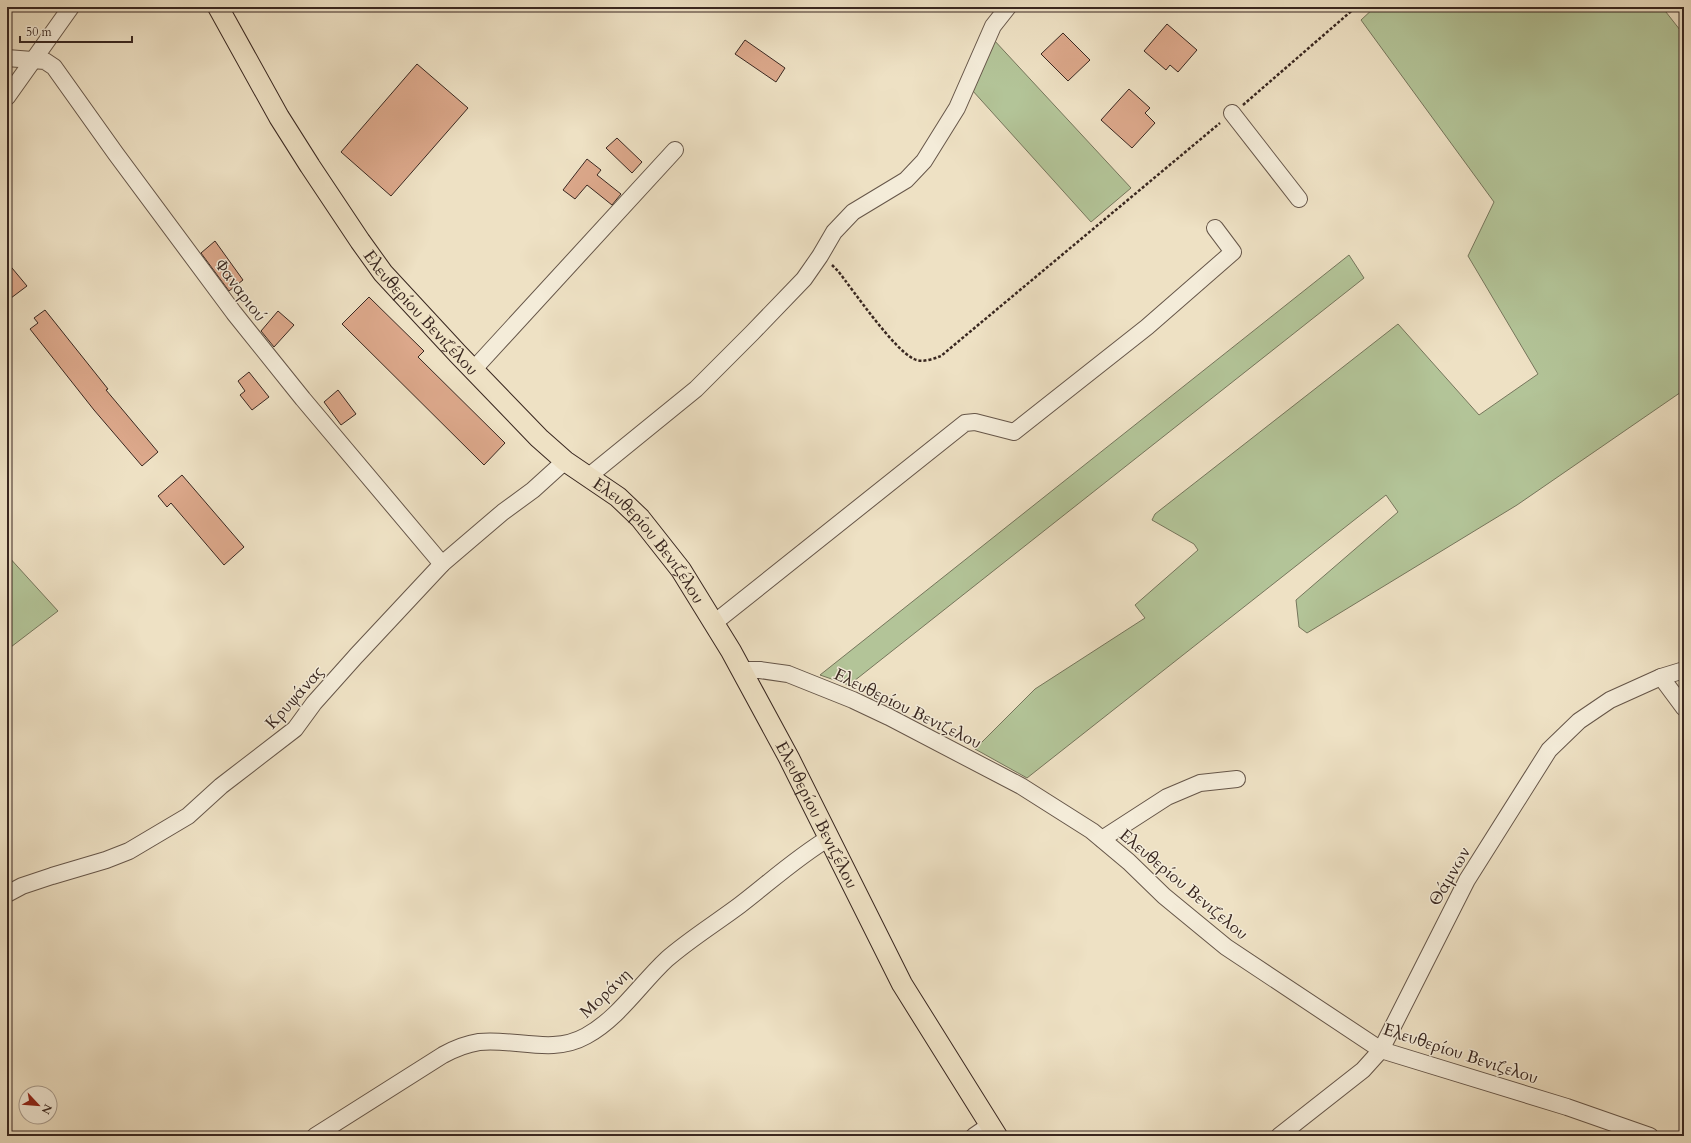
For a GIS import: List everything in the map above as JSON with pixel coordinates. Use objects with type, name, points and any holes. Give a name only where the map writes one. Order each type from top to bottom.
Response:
[{"type":"main road","name":"Ελευθερίου Βενιζέλου","points":[[218,7],[279,117],[360,241],[396,288],[539,438],[566,461],[618,497],[651,531],[682,570],[741,670],[830,838],[902,984],[994,1130]]},
{"type":"street","points":[[7,97],[70,7]]},
{"type":"street","points":[[589,476],[696,389],[778,307],[804,278],[820,256],[834,232],[853,212],[906,180],[924,161],[957,108],[993,26],[1008,7]]},
{"type":"street","name":"Φαναριού","points":[[7,58],[45,61],[54,67],[234,314],[442,564]]},
{"type":"street","points":[[1232,113],[1299,199]]},
{"type":"street","points":[[473,370],[676,150]]},
{"type":"street","points":[[714,623],[965,424],[975,422],[1014,432],[1141,332],[1233,252],[1216,228]]},
{"type":"street","name":"Κρυψάνας","points":[[7,894],[22,886],[106,860],[129,851],[188,816],[221,786],[295,729],[314,703],[442,564],[503,512],[533,490],[566,461]]},
{"type":"street","name":"Ελευθερίου Βενιζελου","points":[[741,670],[760,670],[788,674],[882,714],[1021,786],[1070,816],[1102,839],[1164,896],[1226,947],[1381,1050],[1560,1104],[1650,1136]]},
{"type":"street","name":"Θάμνων","points":[[1279,1136],[1363,1070],[1381,1050],[1467,880],[1549,750],[1564,733],[1600,706],[1623,693],[1661,677],[1684,670]]},
{"type":"street","points":[[1661,677],[1684,708]]},
{"type":"street","points":[[1102,839],[1167,797],[1200,783],[1238,779]]},
{"type":"street","name":"Μοράνη","points":[[315,1136],[442,1056],[459,1047],[488,1042],[553,1046],[564,1045],[586,1037],[622,1008],[668,959],[756,892],[800,856],[830,838]]},
{"type":"street","points":[[974,1136],[994,1130]]},
{"type":"path","points":[[820,256],[838,271],[881,327],[900,348],[914,359],[928,360],[941,356],[1232,113],[1356,7]]},
{"type":"green space","points":[[1375,7],[1662,7],[1684,35],[1684,390],[1517,505],[1307,633],[1299,627],[1296,600],[1398,512],[1386,495],[1027,778],[975,749],[1035,689],[1145,618],[1135,605],[1198,550],[1194,544],[1152,520],[1155,514],[1398,324],[1479,415],[1538,374],[1468,256],[1494,202],[1361,20]]},
{"type":"green space","points":[[993,39],[1131,188],[1091,222],[972,90]]},
{"type":"green space","points":[[1349,255],[1364,278],[849,685],[820,675]]},
{"type":"green space","points":[[7,555],[58,611],[7,650]]},
{"type":"building","points":[[1167,24],[1197,50],[1178,72],[1170,65],[1166,70],[1144,51]]},
{"type":"building","points":[[1063,33],[1090,60],[1068,81],[1041,54]]},
{"type":"building","points":[[745,40],[785,68],[776,82],[735,54]]},
{"type":"building","points":[[417,64],[468,108],[391,196],[341,152]]},
{"type":"building","points":[[1129,89],[1150,108],[1145,113],[1155,123],[1132,148],[1101,120]]},
{"type":"building","points":[[617,138],[642,162],[632,173],[606,148]]},
{"type":"building","points":[[587,159],[601,170],[597,175],[621,194],[612,205],[587,185],[575,199],[563,190]]},
{"type":"building","points":[[215,241],[243,280],[229,291],[201,253]]},
{"type":"building","points":[[7,262],[27,286],[7,301]]},
{"type":"building","points":[[369,297],[424,351],[418,357],[505,443],[484,465],[342,324]]},
{"type":"building","points":[[45,310],[108,389],[106,390],[158,452],[142,466],[94,410],[30,329],[38,323],[34,318]]},
{"type":"building","points":[[278,311],[294,325],[274,347],[261,331]]},
{"type":"building","points":[[249,372],[269,397],[252,410],[240,395],[245,391],[238,381]]},
{"type":"building","points":[[338,390],[356,414],[341,425],[324,402]]},
{"type":"building","points":[[182,475],[244,547],[224,565],[171,503],[167,507],[158,496]]}]
